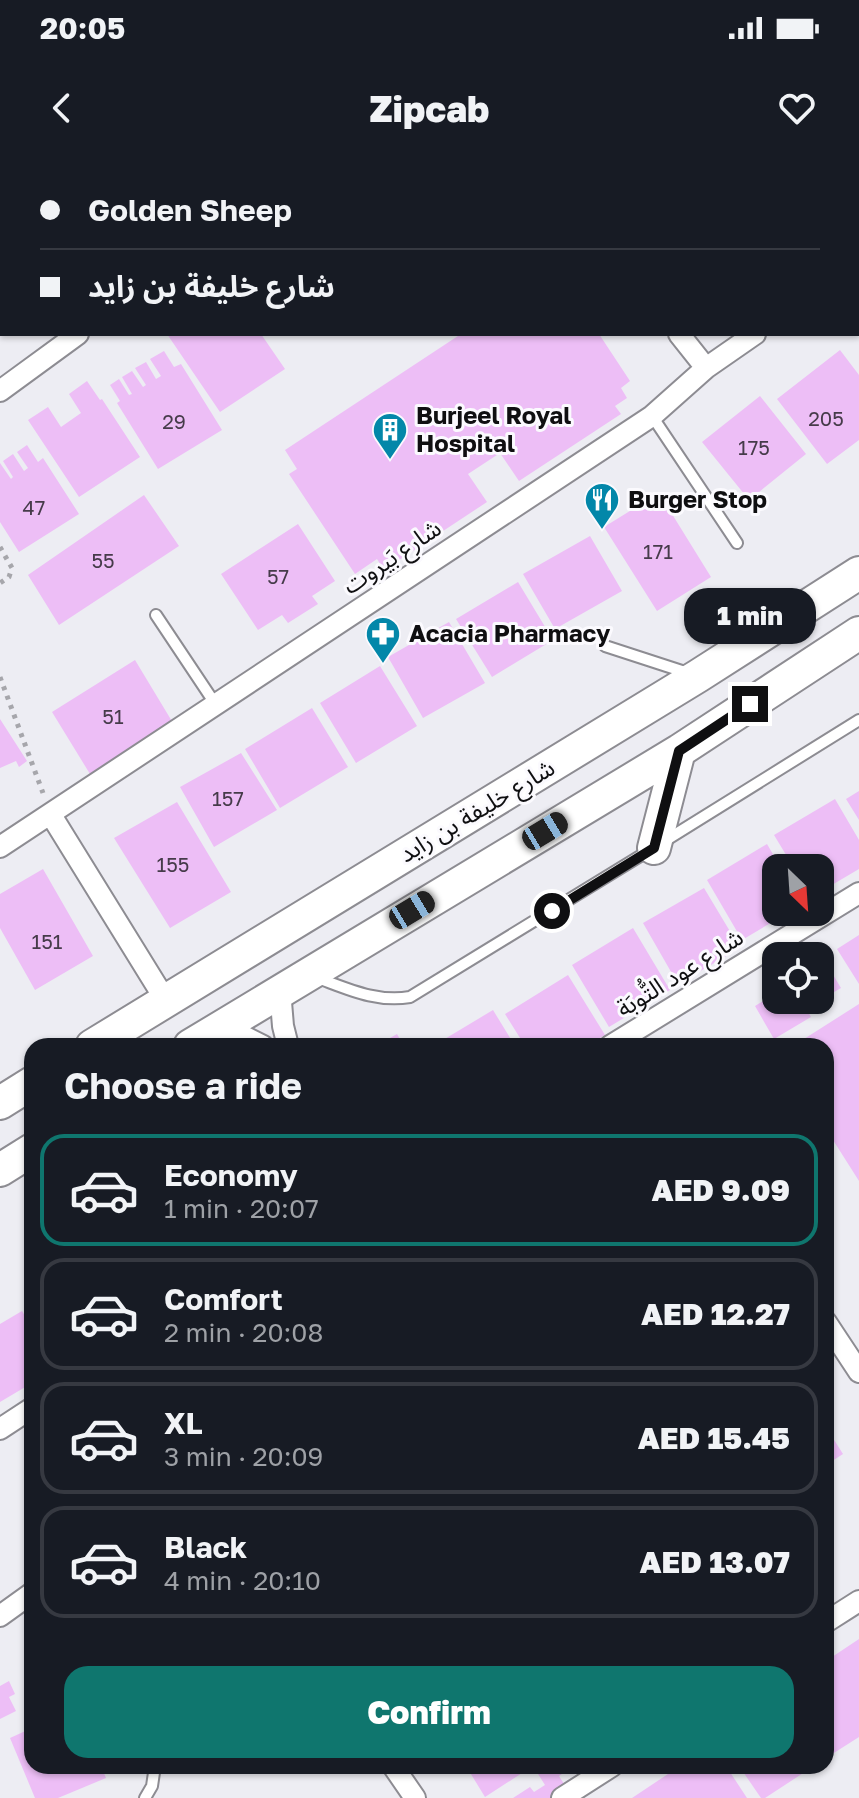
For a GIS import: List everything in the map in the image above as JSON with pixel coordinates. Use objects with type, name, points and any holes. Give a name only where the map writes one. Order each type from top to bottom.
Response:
[{"type":"main road","points":[[827,592],[859,549]]},
{"type":"main road","name":"شارع خليفة بن زايد","points":[[105,1038],[698,676],[859,573]]},
{"type":"main road","points":[[202,1038],[679,751],[859,633]]},
{"type":"main road","points":[[821,657],[859,647]]},
{"type":"main road","points":[[654,848],[679,751]]},
{"type":"main road","points":[[0,1103],[24,1088]]},
{"type":"main road","points":[[0,1170],[24,1155]]},
{"type":"street","points":[[0,391],[75,336]]},
{"type":"street","points":[[681,336],[706,368]]},
{"type":"street","name":"شارع بَيروت","points":[[0,847],[652,416],[706,368],[752,336]]},
{"type":"street","points":[[51,815],[166,1001]]},
{"type":"street","name":"شارع عود التُّوبَة","points":[[641,1038],[859,893]]},
{"type":"street","points":[[286,1038],[283,1026],[293,982]]},
{"type":"street","points":[[222,1025],[247,1038]]},
{"type":"street","points":[[834,1334],[859,1372]]},
{"type":"street","points":[[0,1429],[24,1413]]},
{"type":"street","points":[[0,1616],[24,1600]]},
{"type":"street","points":[[834,1617],[859,1601]]},
{"type":"street","points":[[398,1774],[415,1798]]},
{"type":"street","points":[[562,1798],[600,1774]]},
{"type":"lane","points":[[652,416],[737,543]]},
{"type":"lane","points":[[156,615],[216,705]]},
{"type":"lane","points":[[605,646],[698,676]]},
{"type":"lane","points":[[293,982],[376,998],[393,1000],[410,997],[859,720]]},
{"type":"lane","points":[[145,1798],[152,1786],[154,1774]]},
{"type":"path","points":[[0,547],[12,568],[9,577],[0,583]]},
{"type":"path","points":[[0,677],[51,815]]},
{"type":"building","points":[[168,336],[262,336],[285,369],[220,412]]},
{"type":"building","name":"Burjeel Royal Hospital","points":[[458,336],[600,336],[630,381],[621,388],[627,398],[615,406],[621,414],[519,481],[500,453],[468,474],[487,502],[384,570],[377,559],[355,574],[289,474],[297,469],[285,450]]},
{"type":"building","points":[[840,350],[859,375],[859,440],[827,464],[777,399]]},
{"type":"building","points":[[164,351],[174,367],[181,364],[222,430],[158,469],[117,403],[120,401],[110,385],[119,379],[129,395],[132,394],[122,377],[132,371],[143,387],[146,385],[135,368],[146,362],[156,379],[161,376],[150,359]]},
{"type":"building","points":[[87,381],[140,457],[79,497],[28,420],[48,407],[61,427],[81,413],[69,394]]},
{"type":"building","points":[[760,396],[806,454],[749,500],[702,442]]},
{"type":"building","points":[[27,445],[38,462],[43,458],[79,514],[19,552],[0,522],[0,463],[11,479],[13,477],[3,461],[13,454],[24,471],[28,468],[17,452]]},
{"type":"building","points":[[659,493],[711,577],[657,611],[604,527]]},
{"type":"building","points":[[144,495],[179,546],[59,625],[28,575]]},
{"type":"building","points":[[298,524],[335,581],[312,596],[318,604],[288,623],[282,615],[258,630],[221,574]]},
{"type":"building","points":[[590,536],[622,591],[555,629],[523,574]]},
{"type":"building","points":[[518,582],[553,640],[492,677],[456,619]]},
{"type":"building","points":[[449,622],[485,683],[423,718],[388,657]]},
{"type":"building","points":[[135,660],[173,723],[90,774],[52,712]]},
{"type":"building","points":[[380,666],[417,726],[356,763],[320,703]]},
{"type":"building","points":[[312,708],[348,767],[280,808],[245,749]]},
{"type":"building","points":[[0,719],[27,761],[19,767],[16,761],[0,768]]},
{"type":"building","points":[[241,753],[277,810],[214,847],[180,787]]},
{"type":"building","points":[[859,791],[859,820],[846,799]]},
{"type":"building","points":[[835,799],[859,840],[859,869],[834,884],[834,854],[786,854],[774,835]]},
{"type":"building","points":[[177,802],[231,892],[170,928],[114,838]]},
{"type":"building","points":[[767,844],[773,854],[762,854],[762,926],[766,926],[742,940],[707,880]]},
{"type":"building","points":[[43,869],[93,956],[35,990],[0,928],[0,894]]},
{"type":"building","points":[[704,888],[740,948],[678,984],[643,923]]},
{"type":"building","points":[[633,928],[670,990],[609,1027],[572,965]]},
{"type":"building","points":[[859,935],[859,984],[837,949]]},
{"type":"building","points":[[568,975],[605,1035],[600,1038],[520,1038],[505,1014]]},
{"type":"building","points":[[834,976],[841,988],[834,992]]},
{"type":"building","points":[[762,1002],[762,1014],[809,1014],[811,1017],[773,1038],[755,1006]]},
{"type":"building","points":[[859,1004],[859,1181],[834,1142],[834,1038],[806,1038]]},
{"type":"building","points":[[493,1010],[510,1038],[446,1038]]},
{"type":"building","points":[[22,1311],[24,1314],[24,1388],[0,1402],[0,1324]]},
{"type":"building","points":[[834,1440],[843,1454],[834,1460]]},
{"type":"building","points":[[859,1639],[859,1737],[834,1753],[834,1656]]},
{"type":"building","points":[[9,1681],[15,1694],[9,1697],[16,1711],[0,1719],[0,1686]]},
{"type":"building","points":[[24,1732],[24,1772],[10,1738]]},
{"type":"building","points":[[25,1774],[104,1774],[106,1778],[58,1798],[35,1798]]},
{"type":"building","points":[[471,1774],[521,1774],[485,1797]]},
{"type":"building","points":[[538,1774],[562,1774],[559,1776],[566,1787],[550,1798],[513,1798],[530,1787],[534,1792],[545,1785]]},
{"type":"building","points":[[668,1774],[731,1774],[747,1798],[632,1798]]},
{"type":"building","points":[[744,1774],[802,1774],[765,1798],[761,1798]]},
{"type":"place","name":"Burjeel Royal Hospital","points":[[390,461]]},
{"type":"place","name":"Burger Stop","points":[[602,531]]},
{"type":"place","name":"Acacia Pharmacy","points":[[383,665]]},
{"type":"route","points":[[552,911],[654,848],[679,751],[750,704]]}]
